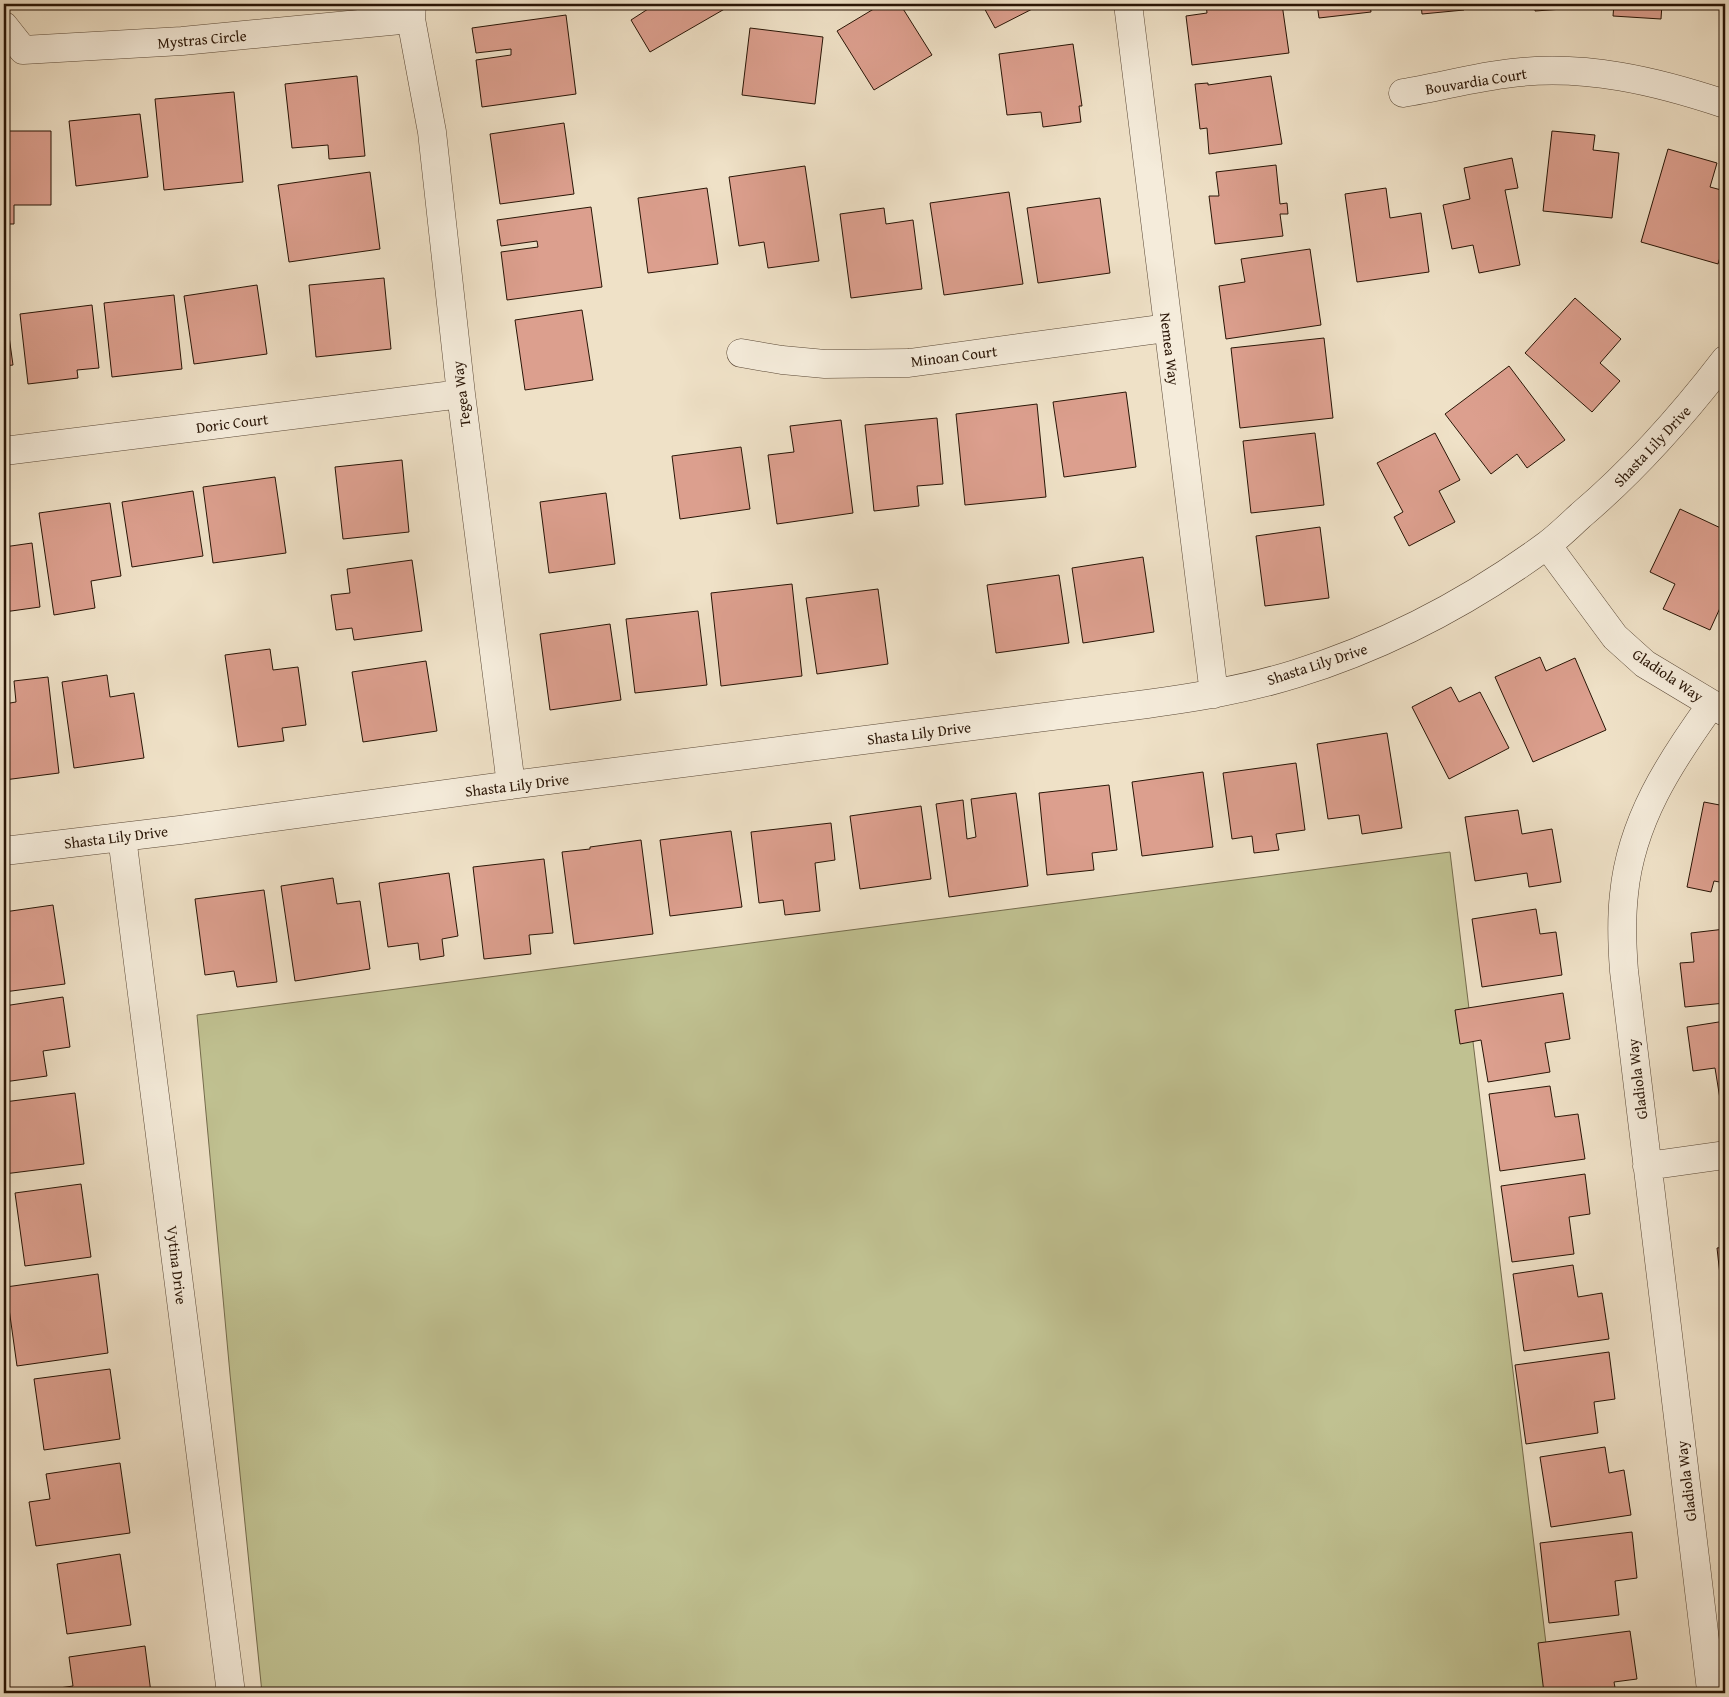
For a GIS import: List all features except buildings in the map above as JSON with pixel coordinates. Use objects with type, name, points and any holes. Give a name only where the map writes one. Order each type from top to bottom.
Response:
[{"type":"street","name":"Nemea Way","points":[[1128,4],[1214,694]]},
{"type":"street","name":"Mystras Circle","points":[[4,26],[23,50],[182,41],[411,12]]},
{"type":"street","name":"Tegea Way","points":[[411,12],[432,132],[461,394],[511,785]]},
{"type":"street","name":"Bouvardia Court","points":[[1403,93],[1514,73],[1570,71],[1627,76],[1664,84],[1725,104]]},
{"type":"street","name":"Minoan Court","points":[[741,353],[782,360],[825,364],[909,362],[1167,328]]},
{"type":"street","name":"Shasta Lily Drive","points":[[4,850],[122,837],[1214,694],[1295,675],[1369,648],[1405,632],[1473,594],[1548,544],[1604,496],[1656,444],[1725,360]]},
{"type":"street","name":"Doric Court","points":[[4,452],[461,394]]},
{"type":"street","name":"Gladiola Way","points":[[1548,544],[1615,637],[1645,664],[1718,708],[1679,750],[1646,809],[1631,855],[1624,893],[1622,932],[1624,971],[1711,1690],[1725,1688]]},
{"type":"street","name":"Vytina Drive","points":[[122,837],[231,1693]]},
{"type":"street","points":[[1647,1166],[1725,1155]]},
{"type":"green space","points":[[1450,852],[1552,1693],[262,1693],[197,1015]]}]
